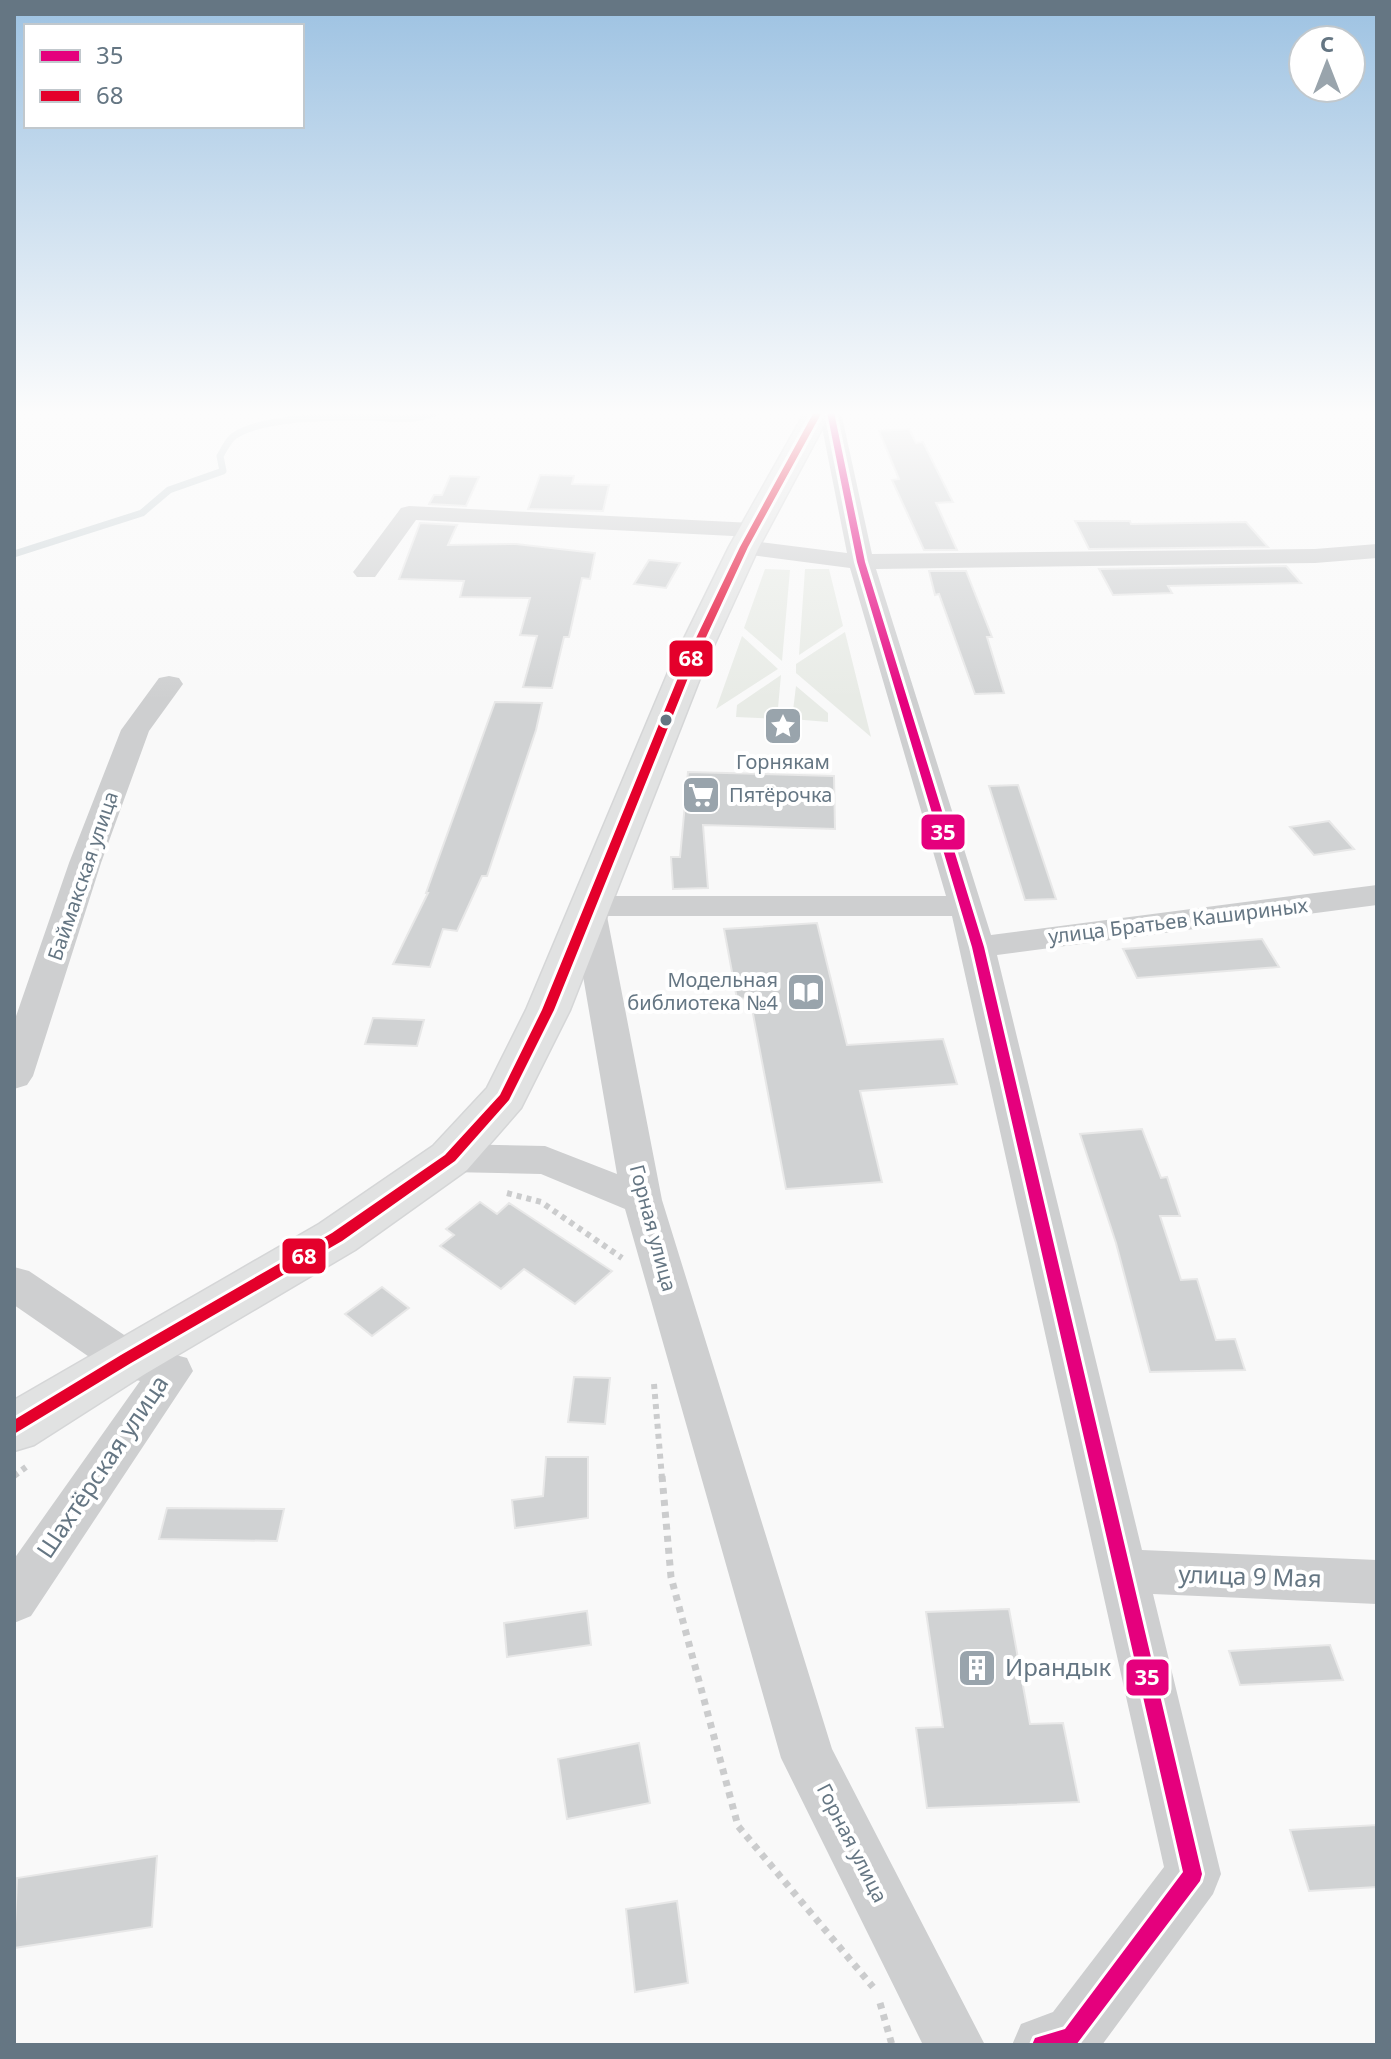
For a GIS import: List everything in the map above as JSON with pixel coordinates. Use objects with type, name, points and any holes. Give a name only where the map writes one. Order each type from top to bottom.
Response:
[{"type":"main road","points":[[27,1443],[126,1359],[337,1237],[450,1158],[505,1097],[548,1010],[689,663],[765,508]]},
{"type":"street","points":[[850,508],[861,562],[972,926],[1193,1874],[1070,2042]]},
{"type":"street","points":[[366,572],[409,513],[749,538],[861,562],[1315,556],[1377,551]]},
{"type":"street","name":"Баймакская улица","points":[[14,1076],[85,863],[135,730],[169,684]]},
{"type":"street","name":"улица Братьев Кашириных","points":[[588,906],[972,926],[1377,895]]},
{"type":"street","name":"Горная улица","points":[[588,906],[642,1200],[808,1758],[955,2045]]},
{"type":"street","points":[[450,1158],[545,1160],[642,1200]]},
{"type":"street","points":[[14,1283],[126,1359]]},
{"type":"street","name":"Шахтёрская улица","points":[[14,1600],[171,1371],[126,1359]]},
{"type":"street","name":"улица 9 Мая","points":[[1123,1571],[1377,1582]]},
{"type":"path","points":[[502,1192],[541,1202],[635,1268]]},
{"type":"path","points":[[653,1374],[671,1577],[738,1826],[877,1992],[892,2045]]},
{"type":"path","points":[[14,1476],[27,1443]]},
{"type":"shaded area","points":[[765,569],[790,570],[782,661],[744,628]]},
{"type":"shaded area","points":[[805,569],[829,569],[843,626],[799,655]]},
{"type":"shaded area","points":[[845,632],[871,737],[796,673],[796,664]]},
{"type":"shaded area","points":[[742,636],[778,669],[716,709]]},
{"type":"shaded area","points":[[781,675],[777,719],[736,717],[737,705]]},
{"type":"shaded area","points":[[796,686],[828,713],[828,722],[792,719]]},
{"type":"building","points":[[528,508],[604,508],[603,511]]},
{"type":"building","points":[[905,508],[938,508],[957,550],[924,550]]},
{"type":"building","points":[[1075,521],[1130,521],[1131,524],[1246,522],[1268,547],[1089,549]]},
{"type":"building","points":[[420,523],[457,525],[448,545],[516,544],[595,553],[590,579],[582,578],[569,637],[564,637],[552,688],[523,687],[537,636],[520,635],[530,598],[460,597],[464,581],[399,579]]},
{"type":"building","points":[[649,560],[680,563],[666,588],[634,584]]},
{"type":"building","points":[[1286,566],[1301,583],[1168,586],[1172,593],[1113,595],[1099,569]]},
{"type":"building","points":[[929,571],[966,571],[992,637],[987,637],[1004,693],[975,694],[939,594],[935,595]]},
{"type":"building","points":[[495,702],[542,703],[536,730],[487,876],[482,876],[457,931],[443,929],[430,967],[393,964],[428,893]]},
{"type":"building","points":[[688,772],[834,776],[835,829],[703,825],[708,888],[673,889],[671,857],[680,857]]},
{"type":"building","points":[[1018,785],[1056,899],[1025,900],[989,786]]},
{"type":"building","points":[[1329,821],[1354,849],[1314,855],[1290,827]]},
{"type":"building","points":[[817,923],[847,1045],[943,1039],[957,1084],[860,1091],[882,1182],[786,1189],[750,998],[737,999],[724,929]]},
{"type":"building","points":[[1262,939],[1279,967],[1137,978],[1123,949]]},
{"type":"building","points":[[373,1018],[424,1020],[417,1046],[365,1044]]},
{"type":"building","points":[[1142,1129],[1161,1178],[1167,1177],[1180,1216],[1160,1216],[1181,1280],[1197,1279],[1216,1340],[1235,1339],[1245,1370],[1150,1372],[1116,1243],[1080,1134]]},
{"type":"building","points":[[480,1202],[497,1214],[509,1203],[612,1271],[575,1304],[524,1269],[501,1289],[440,1246],[454,1235],[446,1229]]},
{"type":"building","points":[[382,1287],[409,1308],[372,1336],[345,1314]]},
{"type":"building","points":[[574,1377],[610,1378],[605,1424],[568,1422]]},
{"type":"building","points":[[546,1457],[588,1457],[588,1518],[515,1528],[512,1500],[543,1496]]},
{"type":"building","points":[[167,1508],[284,1509],[277,1541],[159,1539]]},
{"type":"building","name":"Ирандык","points":[[1009,1609],[1030,1724],[1063,1723],[1079,1802],[927,1808],[916,1728],[943,1727],[926,1612]]},
{"type":"building","points":[[587,1611],[591,1645],[507,1657],[504,1623]]},
{"type":"building","points":[[1330,1645],[1343,1680],[1240,1685],[1229,1651]]},
{"type":"building","points":[[639,1743],[650,1803],[567,1819],[558,1759]]},
{"type":"building","points":[[1377,1825],[1377,1887],[1309,1891],[1290,1830]]},
{"type":"building","points":[[157,1856],[152,1927],[14,1948],[17,1878]]},
{"type":"building","points":[[677,1901],[688,1983],[635,1992],[626,1909]]},
{"type":"waterway","points":[[14,554],[142,513],[148,508]]},
{"type":"transit line","name":"68","points":[[14,1428],[337,1237],[450,1158],[505,1097],[548,1010],[689,663],[765,508]]},
{"type":"transit line","name":"35","points":[[850,508],[861,562],[978,947],[1193,1874],[1071,2037],[1042,2045]]},
{"type":"place","name":"Горнякам","points":[[783,726]]},
{"type":"place","name":"Пятёрочка","points":[[701,795]]},
{"type":"place","name":"Модельная библиотека №4","points":[[806,992]]},
{"type":"place","name":"Ирандык","points":[[977,1668]]}]
